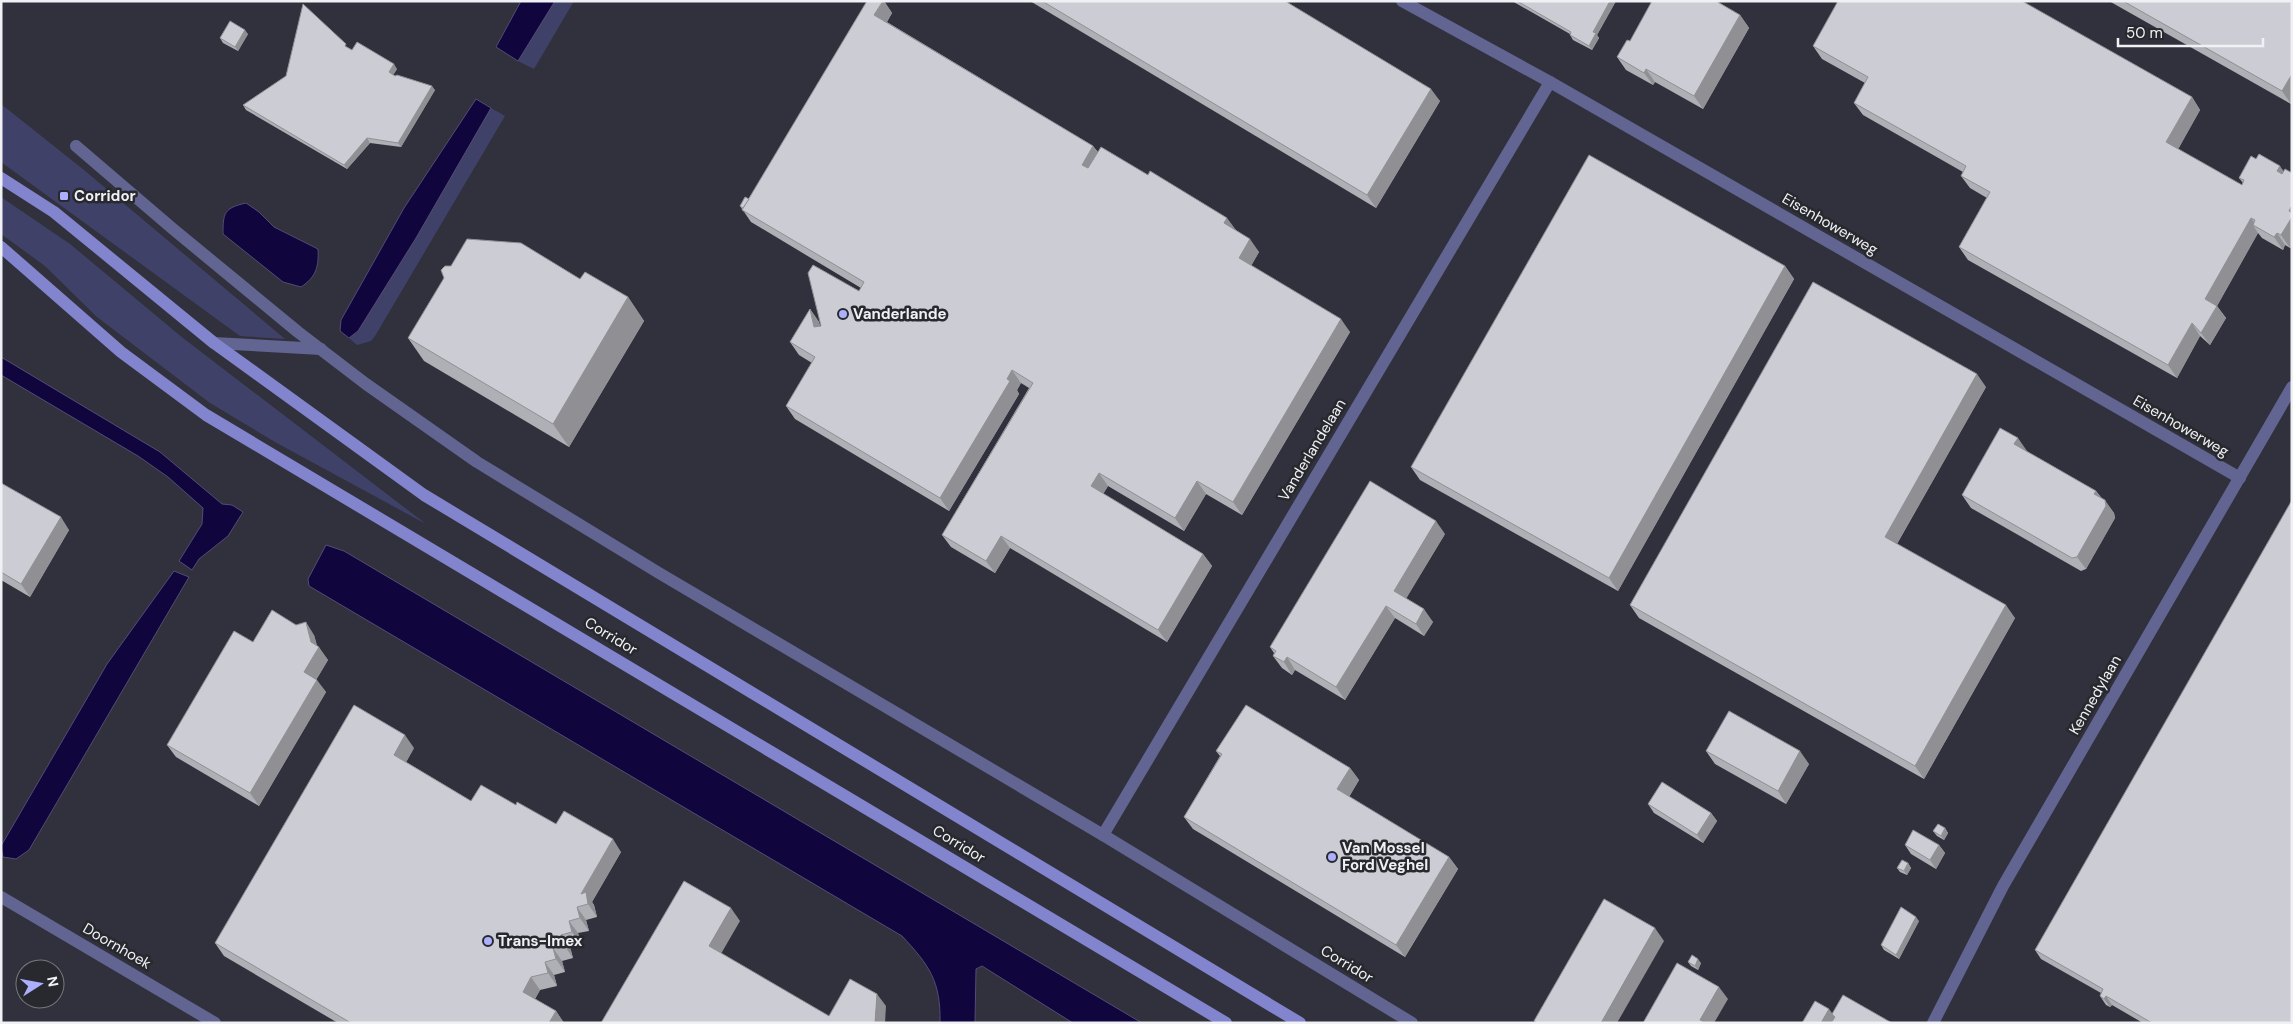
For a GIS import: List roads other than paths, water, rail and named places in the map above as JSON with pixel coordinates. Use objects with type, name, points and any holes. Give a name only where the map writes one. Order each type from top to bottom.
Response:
[{"type":"main road","name":"Corridor","points":[[1,178],[54,212],[214,343],[424,495],[1300,1023]]},
{"type":"main road","name":"Corridor","points":[[1,247],[121,352],[206,415],[424,543],[1226,1023]]},
{"type":"street","name":"Eisenhowerweg","points":[[1402,1],[1550,82],[2240,478]]},
{"type":"street","name":"Vanderlandelaan","points":[[1103,834],[1550,82]]},
{"type":"street","name":"Corridor","points":[[76,146],[172,229],[320,349],[485,468],[659,573],[1103,834],[1412,1023]]},
{"type":"street","points":[[214,343],[320,349]]},
{"type":"street","name":"Kennedylaan","points":[[1933,1023],[2003,886],[2292,387]]},
{"type":"street","name":"Doornhoek","points":[[1,897],[215,1023]]},
{"type":"place","name":"Corridor","points":[[64,196]]},
{"type":"place","name":"Vanderlande","points":[[843,314]]},
{"type":"place","name":"Van Mossel Ford Veghel","points":[[1332,857]]},
{"type":"place","name":"Trans-Imex","points":[[488,941]]}]
